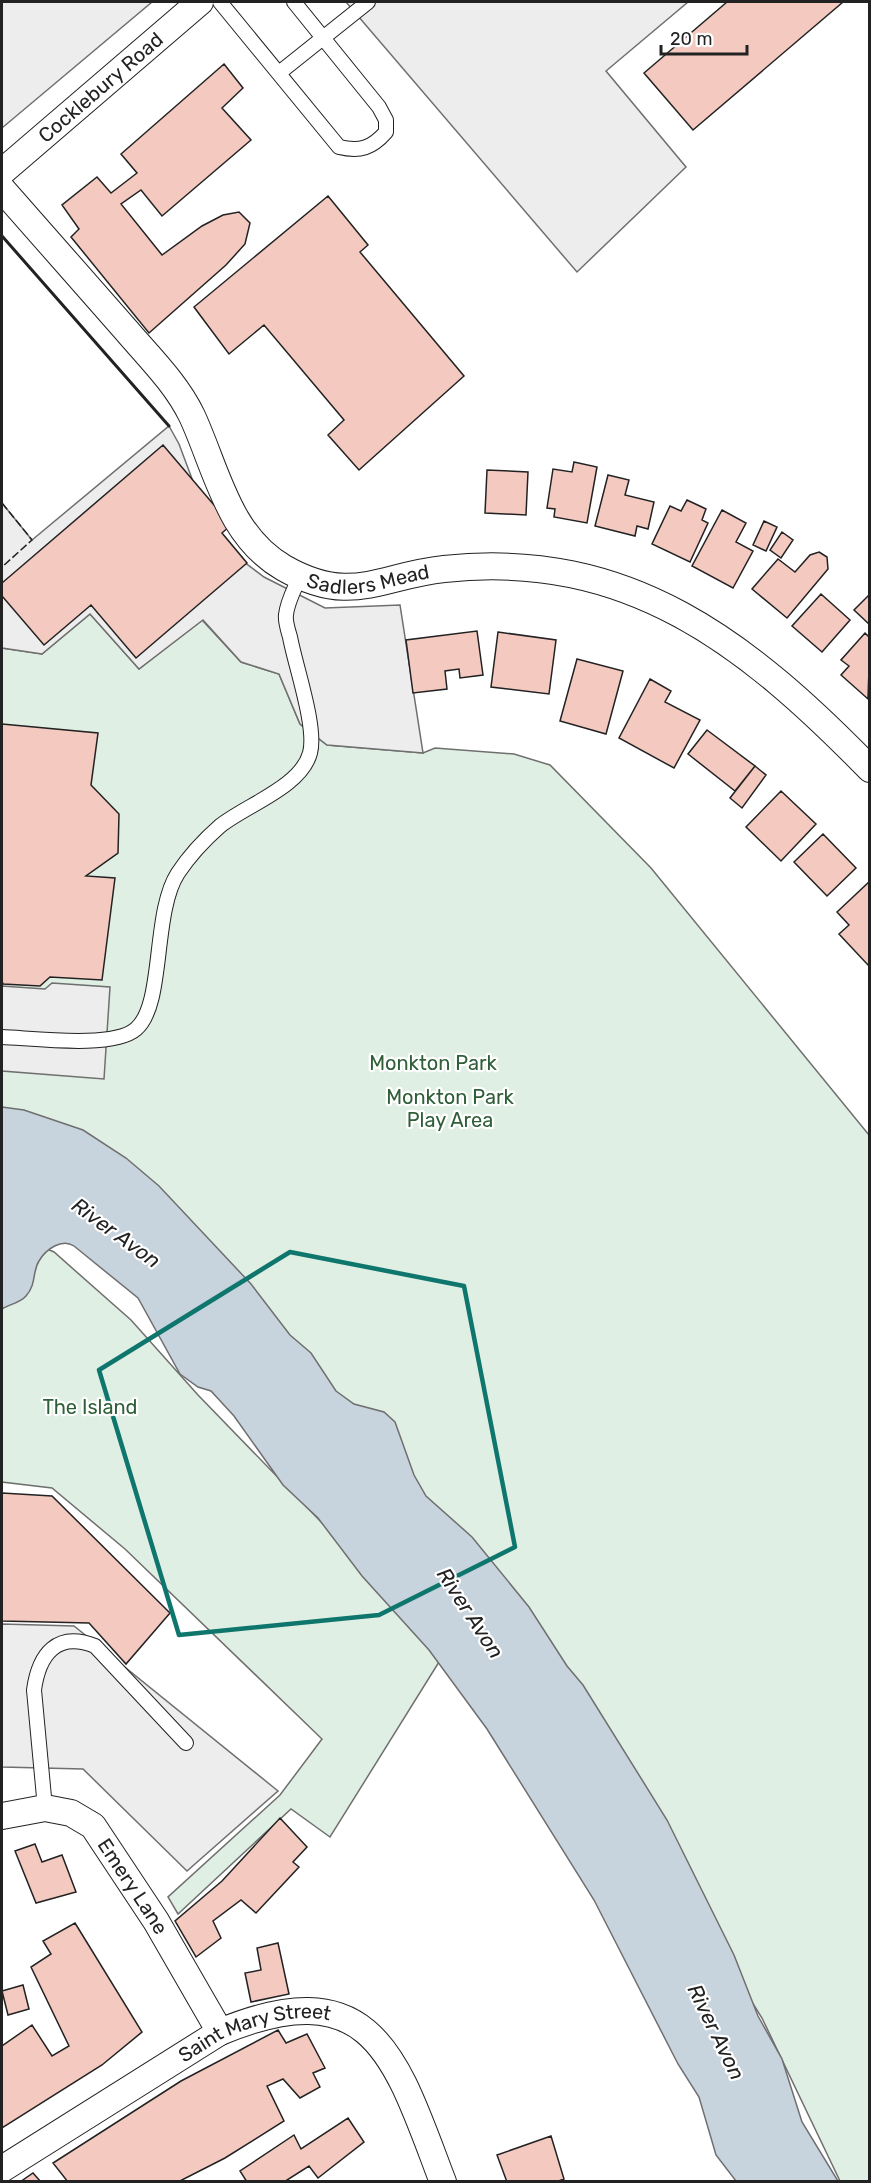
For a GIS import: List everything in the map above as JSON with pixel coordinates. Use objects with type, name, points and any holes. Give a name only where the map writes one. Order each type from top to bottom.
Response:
[{"type":"street","name":"Cocklebury Road","points":[[2,172],[200,2]]},
{"type":"street","name":"Sadlers Mead","points":[[2,189],[179,394],[190,412],[237,522],[266,556],[317,583],[346,588],[383,583],[446,569],[528,568],[582,576],[625,589],[686,617],[750,658],[796,696],[870,769]]},
{"type":"street","name":"Emery Lane","points":[[2,1816],[45,1808],[71,1813],[93,1826],[156,1921],[220,2032]]},
{"type":"street","name":"Saint Mary Street","points":[[2,2169],[220,2032],[258,2018],[306,2010],[350,2019],[369,2032],[391,2059],[443,2181]]},
{"type":"lane","points":[[220,2],[339,147],[352,151],[368,148],[386,132],[387,120],[294,2]]},
{"type":"lane","points":[[279,73],[368,2]]},
{"type":"lane","points":[[2,1037],[101,1040],[129,1034],[144,1020],[150,998],[161,918],[174,879],[203,841],[238,813],[291,780],[300,772],[309,756],[309,720],[285,616],[300,576]]},
{"type":"lane","points":[[45,1808],[34,1690],[36,1672],[41,1662],[58,1644],[77,1641],[95,1646],[186,1743]]},
{"type":"highlighted area","points":[[290,1252],[464,1286],[515,1547],[379,1615],[179,1635],[99,1370]]},
{"type":"green space","name":"Monkton Park","points":[[90,614],[139,669],[202,620],[241,662],[279,674],[300,724],[327,745],[423,753],[435,748],[514,754],[550,765],[651,868],[869,1135],[869,2181],[840,2181],[762,2018],[487,1576],[2,1118],[2,648],[42,654]]},
{"type":"green space","name":"The Island","points":[[2,1229],[54,1252],[131,1320],[198,1395],[391,1594],[439,1662],[330,1837],[291,1809],[178,1914],[168,1897],[280,1795],[322,1739],[125,1549],[52,1488],[2,1482]]},
{"type":"shaded area","points":[[2,2],[152,2],[2,128]]},
{"type":"shaded area","points":[[346,2],[688,2],[606,71],[686,167],[577,272]]},
{"type":"shaded area","points":[[169,426],[179,444],[206,516],[228,550],[264,577],[325,608],[400,605],[423,753],[327,745],[300,724],[279,674],[241,662],[203,620],[139,669],[90,614],[42,654],[2,648],[2,503],[32,540]]},
{"type":"shaded area","points":[[52,983],[110,987],[104,1079],[2,1071],[2,986],[45,989]]},
{"type":"shaded area","points":[[2,1624],[74,1626],[278,1791],[187,1871],[83,1769],[2,1767]]},
{"type":"water","name":"River Avon","points":[[2,1107],[24,1110],[83,1130],[126,1158],[159,1186],[251,1284],[290,1335],[311,1353],[336,1391],[354,1404],[384,1412],[395,1422],[414,1475],[426,1496],[472,1537],[529,1607],[567,1666],[583,1685],[667,1820],[734,1955],[758,2016],[782,2059],[802,2122],[838,2181],[736,2181],[716,2155],[699,2097],[678,2064],[594,1900],[487,1729],[429,1650],[362,1576],[318,1518],[283,1485],[234,1416],[211,1391],[198,1387],[180,1374],[138,1298],[74,1246],[64,1243],[50,1249],[42,1257],[37,1265],[32,1287],[26,1296],[2,1309]]},
{"type":"building","points":[[727,2],[843,2],[693,130],[644,73]]},
{"type":"building","points":[[224,64],[243,88],[222,108],[251,140],[162,216],[141,190],[121,204],[162,255],[202,226],[223,215],[239,212],[250,223],[245,244],[226,265],[149,333],[71,237],[79,229],[62,205],[97,177],[111,193],[137,173],[121,154]]},
{"type":"building","points":[[328,196],[368,245],[360,252],[464,376],[359,470],[328,435],[344,420],[264,325],[229,354],[194,307]]},
{"type":"building","points":[[163,445],[231,525],[222,533],[247,563],[136,658],[91,605],[44,645],[2,596],[2,583]]},
{"type":"building","points":[[574,462],[597,467],[587,523],[554,517],[555,509],[547,508],[553,469],[572,472]]},
{"type":"building","points":[[487,470],[528,472],[526,515],[485,513]]},
{"type":"building","points":[[608,475],[629,480],[625,495],[654,502],[648,529],[637,526],[635,536],[595,526]]},
{"type":"building","points":[[687,500],[706,509],[702,520],[708,523],[690,562],[652,544],[670,506],[681,511]]},
{"type":"building","points":[[722,510],[746,523],[736,542],[753,551],[733,588],[692,566]]},
{"type":"building","points":[[764,521],[777,527],[766,551],[753,545]]},
{"type":"building","points":[[782,532],[793,540],[781,558],[770,550]]},
{"type":"building","points":[[819,552],[827,557],[828,569],[787,618],[752,589],[778,559],[795,572],[810,555]]},
{"type":"building","points":[[821,594],[850,620],[822,652],[792,626]]},
{"type":"building","points":[[870,594],[870,625],[854,610]]},
{"type":"building","points":[[477,631],[483,675],[460,678],[459,669],[445,671],[447,689],[413,693],[406,640]]},
{"type":"building","points":[[498,632],[556,640],[549,694],[491,687]]},
{"type":"building","points":[[865,633],[870,638],[868,699],[841,675],[849,666],[841,660]]},
{"type":"building","points":[[577,659],[623,671],[606,734],[560,721]]},
{"type":"building","points":[[650,679],[671,691],[665,702],[700,720],[674,768],[619,738]]},
{"type":"building","points":[[2,724],[98,733],[91,785],[119,814],[118,853],[86,876],[115,878],[102,980],[50,977],[40,986],[3,984]]},
{"type":"building","points":[[707,730],[755,766],[735,791],[688,754]]},
{"type":"building","points":[[755,766],[766,775],[742,808],[730,798]]},
{"type":"building","points":[[781,791],[816,824],[781,861],[746,827]]},
{"type":"building","points":[[823,834],[856,868],[827,896],[794,862]]},
{"type":"building","points":[[870,881],[870,963],[868,965],[839,934],[849,925],[837,912]]},
{"type":"building","points":[[2,1493],[52,1496],[170,1613],[126,1664],[89,1623],[2,1621]]},
{"type":"building","points":[[280,1818],[307,1847],[293,1862],[299,1867],[256,1913],[241,1900],[213,1921],[221,1938],[196,1957],[175,1921],[222,1881]]},
{"type":"building","points":[[35,1844],[42,1862],[62,1855],[76,1892],[36,1903],[15,1851]]},
{"type":"building","points":[[75,1923],[142,2032],[102,2065],[2,2128],[2,2046],[32,2025],[52,2056],[69,2046],[31,1967],[51,1954],[43,1941]]},
{"type":"building","points":[[278,1943],[289,1994],[251,2002],[245,1973],[261,1970],[257,1948]]},
{"type":"building","points":[[23,1985],[29,2009],[8,2015],[2,1991]]},
{"type":"building","points":[[278,2030],[286,2043],[307,2034],[325,2068],[313,2073],[320,2087],[300,2098],[283,2079],[267,2086],[284,2121],[225,2158],[178,2182],[68,2182],[53,2163],[181,2081]]},
{"type":"building","points":[[348,2118],[364,2142],[318,2178],[309,2166],[284,2182],[247,2182],[240,2171],[294,2135],[301,2149]]},
{"type":"building","points":[[551,2136],[564,2179],[556,2182],[507,2182],[497,2155]]},
{"type":"building","points":[[33,2173],[41,2182],[20,2182]]},
{"type":"fence","points":[[2,503],[32,540],[2,567]]},
{"type":"wall","points":[[2,236],[169,426]]},
{"type":"park label","name":"Monkton Park Play Area","points":[[450,1108]]}]
